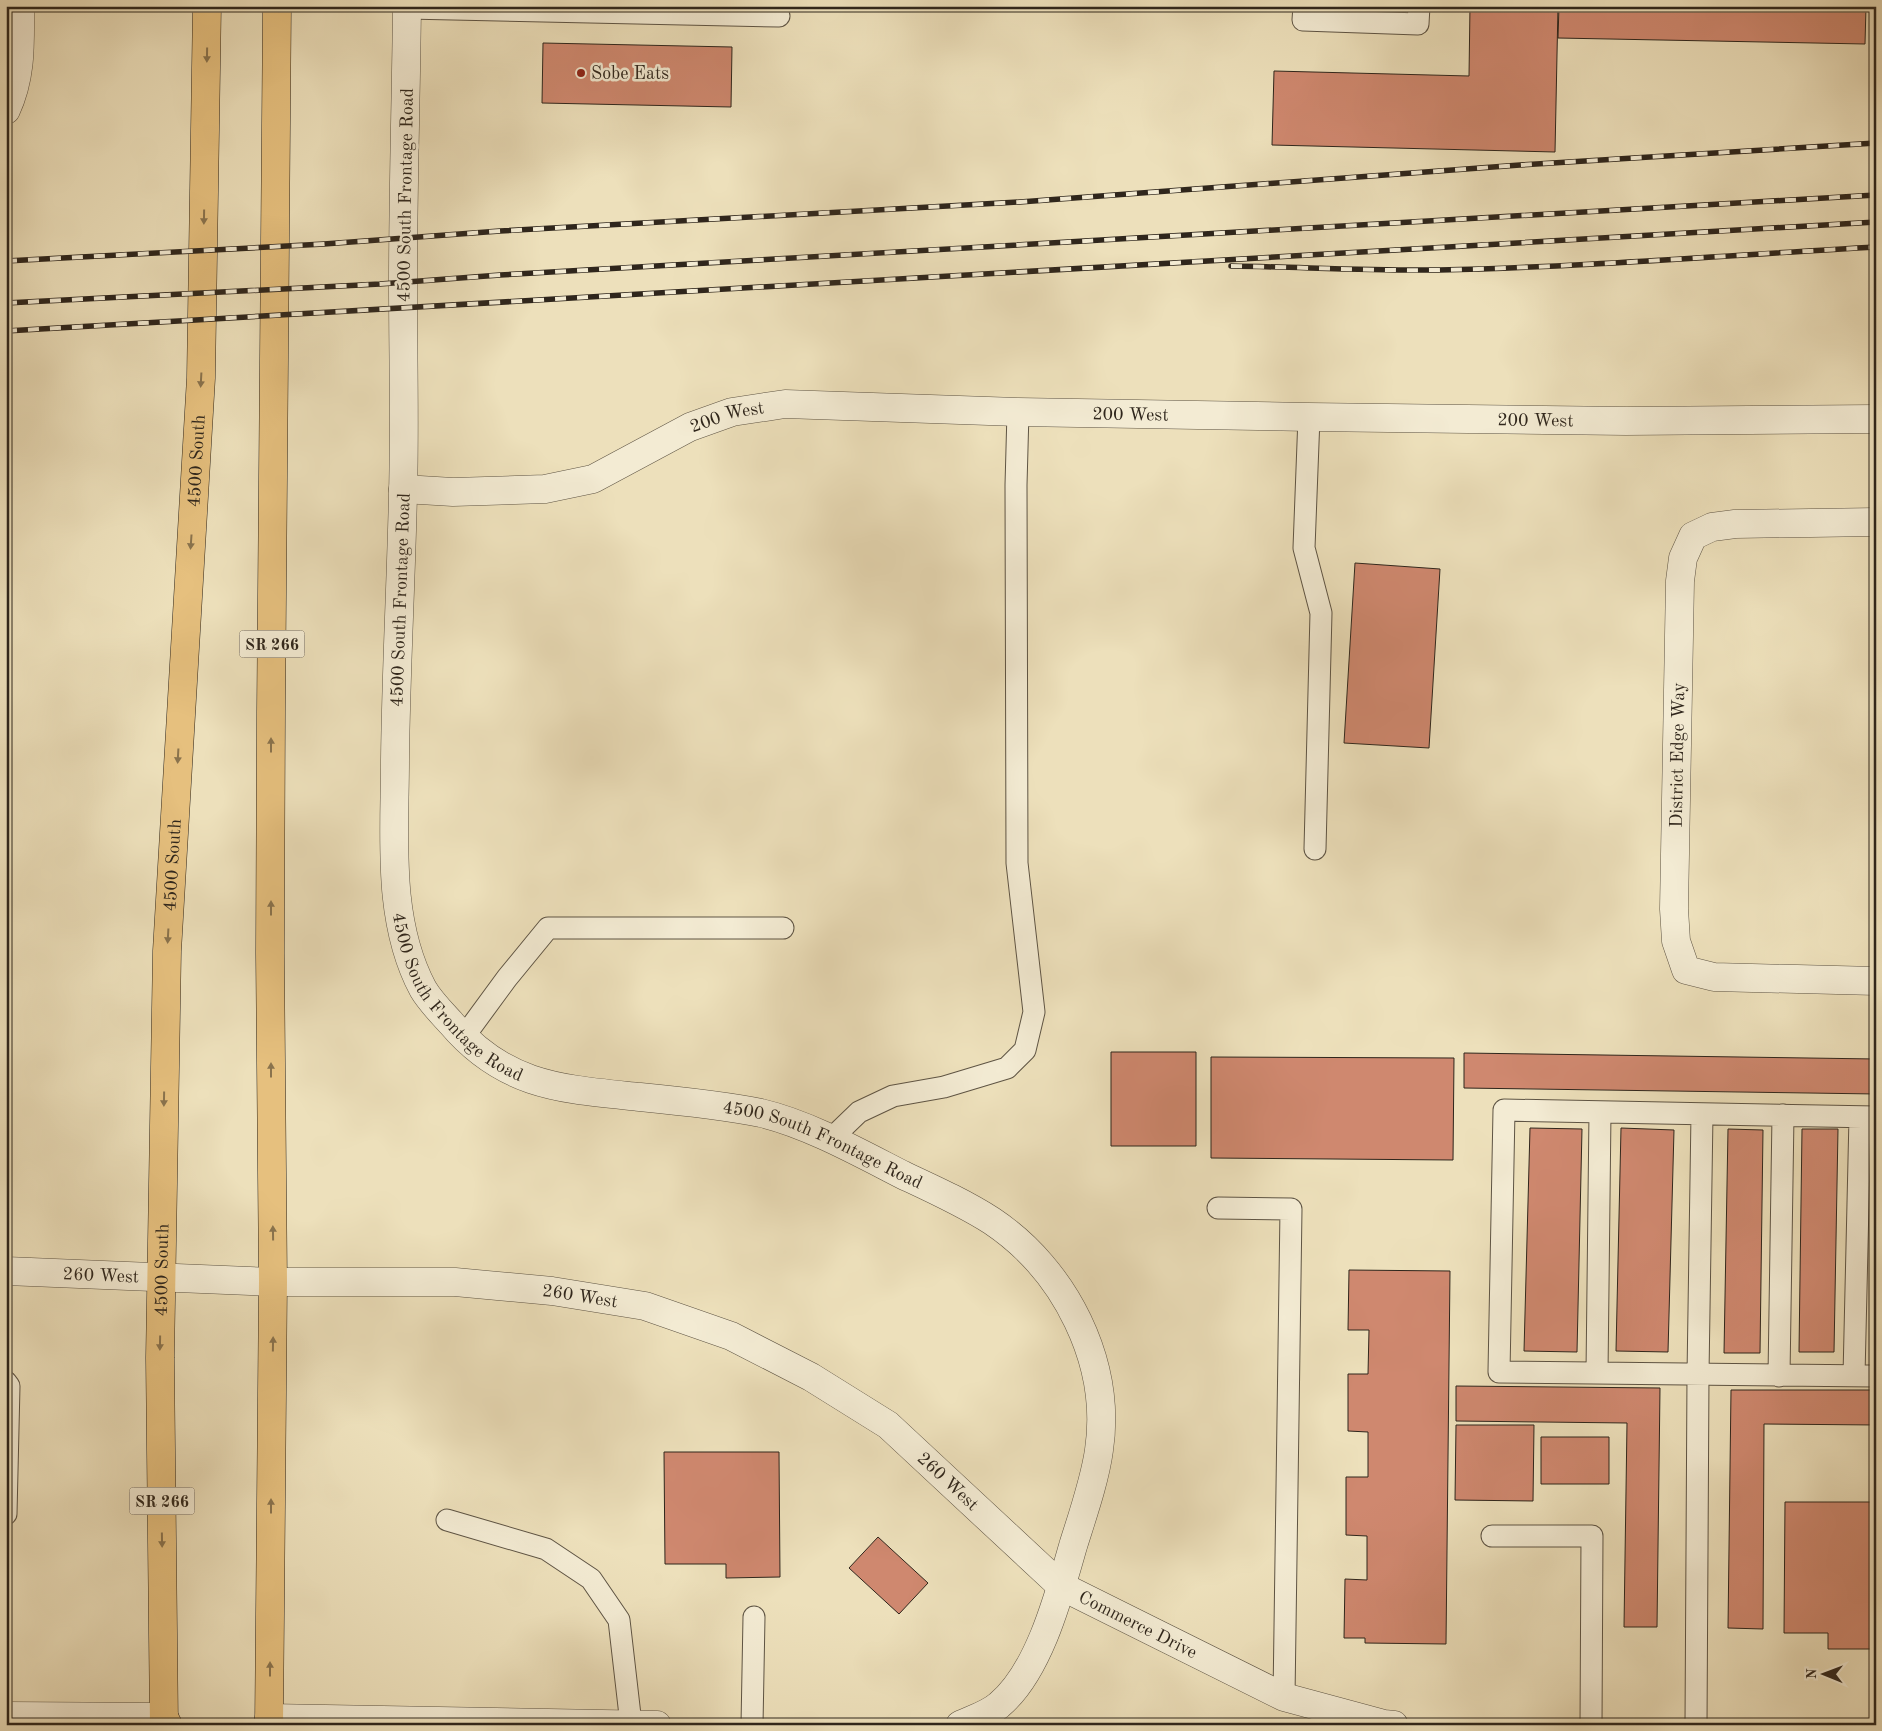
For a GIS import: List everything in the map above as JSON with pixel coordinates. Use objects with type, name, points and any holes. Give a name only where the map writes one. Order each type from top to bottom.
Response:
[{"type":"main road","name":"4500 South","points":[[165,1722],[160,1358],[167,951],[201,378],[208,6]]},
{"type":"main road","name":"SR 266","points":[[269,1721],[273,1282],[270,944],[277,6]]},
{"type":"street","points":[[6,110],[17,81],[20,6]]},
{"type":"street","name":"4500 South Frontage Road","points":[[407,7],[403,248],[403,489],[394,857],[398,913],[410,958],[425,993],[463,1038],[491,1060],[527,1079],[558,1088],[714,1104],[770,1115],[831,1139],[963,1204],[996,1224],[1025,1248],[1057,1285],[1078,1319],[1094,1363],[1099,1389],[1101,1428],[1099,1453],[1061,1586]]},
{"type":"street","name":"200 West","points":[[403,489],[453,492],[545,489],[592,479],[690,427],[732,412],[785,404],[1018,412],[1309,417],[1626,421],[1876,419]]},
{"type":"street","name":"District Edge Way","points":[[1876,522],[1735,524],[1712,527],[1692,536],[1683,558],[1680,581],[1674,909],[1676,940],[1686,970],[1714,977],[1876,981]]},
{"type":"street","name":"260 West","points":[[6,1272],[273,1282],[455,1282],[552,1291],[644,1306],[731,1336],[811,1377],[888,1425],[1061,1586]]},
{"type":"street","name":"Commerce Drive","points":[[960,1725],[997,1707],[1021,1681],[1037,1651],[1061,1586],[1284,1696],[1385,1725]]},
{"type":"street","points":[[6,1716],[165,1722]]},
{"type":"street","points":[[269,1721],[644,1724]]},
{"type":"lane","points":[[1304,6],[1303,20],[1418,24],[1419,6]]},
{"type":"lane","points":[[407,7],[779,16]]},
{"type":"lane","points":[[831,1139],[859,1112],[892,1096],[944,1087],[1007,1068],[1025,1050],[1034,1012],[1017,863],[1016,485],[1018,412]]},
{"type":"lane","points":[[1309,417],[1304,548],[1321,613],[1315,849]]},
{"type":"lane","points":[[463,1038],[548,928],[783,928]]},
{"type":"lane","points":[[1854,1376],[1868,1117],[1504,1110],[1500,1372],[1779,1376],[1854,1376],[1876,1376]]},
{"type":"lane","points":[[1597,1374],[1600,1112]]},
{"type":"lane","points":[[1696,1725],[1702,1114]]},
{"type":"lane","points":[[1779,1376],[1783,1115]]},
{"type":"lane","points":[[1218,1208],[1291,1209],[1284,1696]]},
{"type":"lane","points":[[6,1514],[8,1384]]},
{"type":"lane","points":[[447,1520],[546,1549],[591,1578],[619,1620],[644,1724]]},
{"type":"lane","points":[[1492,1536],[1592,1536],[1591,1725]]},
{"type":"lane","points":[[752,1725],[754,1616]]},
{"type":"building","points":[[1470,6],[1558,6],[1555,152],[1272,145],[1274,71],[1469,76]]},
{"type":"building","points":[[1559,6],[1866,6],[1865,44],[1558,38]]},
{"type":"building","points":[[543,43],[732,47],[731,107],[542,103]]},
{"type":"building","points":[[1355,563],[1440,569],[1429,748],[1344,743]]},
{"type":"building","points":[[1111,1052],[1196,1052],[1196,1146],[1111,1146]]},
{"type":"building","points":[[1464,1053],[1876,1059],[1876,1094],[1464,1088]]},
{"type":"building","points":[[1211,1057],[1454,1058],[1453,1160],[1211,1158]]},
{"type":"building","points":[[1530,1128],[1582,1129],[1577,1352],[1524,1351]]},
{"type":"building","points":[[1621,1128],[1674,1130],[1668,1352],[1616,1351]]},
{"type":"building","points":[[1728,1129],[1763,1130],[1760,1353],[1724,1353]]},
{"type":"building","points":[[1802,1129],[1838,1129],[1834,1352],[1799,1352]]},
{"type":"building","points":[[1349,1270],[1450,1271],[1446,1644],[1365,1643],[1365,1638],[1344,1638],[1345,1579],[1367,1580],[1367,1536],[1346,1535],[1346,1477],[1368,1477],[1368,1432],[1348,1431],[1348,1374],[1368,1374],[1369,1330],[1348,1330]]},
{"type":"building","points":[[1456,1386],[1660,1388],[1657,1627],[1624,1627],[1627,1423],[1456,1421]]},
{"type":"building","points":[[1731,1390],[1876,1390],[1876,1425],[1764,1424],[1763,1629],[1728,1628]]},
{"type":"building","points":[[1456,1425],[1534,1425],[1533,1501],[1455,1500]]},
{"type":"building","points":[[1541,1437],[1609,1437],[1609,1484],[1541,1484]]},
{"type":"building","points":[[664,1452],[779,1452],[780,1577],[726,1578],[726,1564],[665,1564]]},
{"type":"building","points":[[1785,1502],[1874,1502],[1874,1649],[1828,1649],[1828,1633],[1784,1633]]},
{"type":"building","points":[[878,1537],[928,1583],[899,1614],[849,1568]]},
{"type":"railway","points":[[6,261],[324,244],[500,231],[1020,202],[1520,165],[1876,143]]},
{"type":"railway","points":[[6,303],[380,284],[500,275],[1876,195]]},
{"type":"railway","points":[[6,331],[1876,222]]},
{"type":"railway","points":[[1231,266],[1439,270],[1602,264],[1876,247]]},
{"type":"place","name":"Sobe Eats","points":[[581,73]]}]
